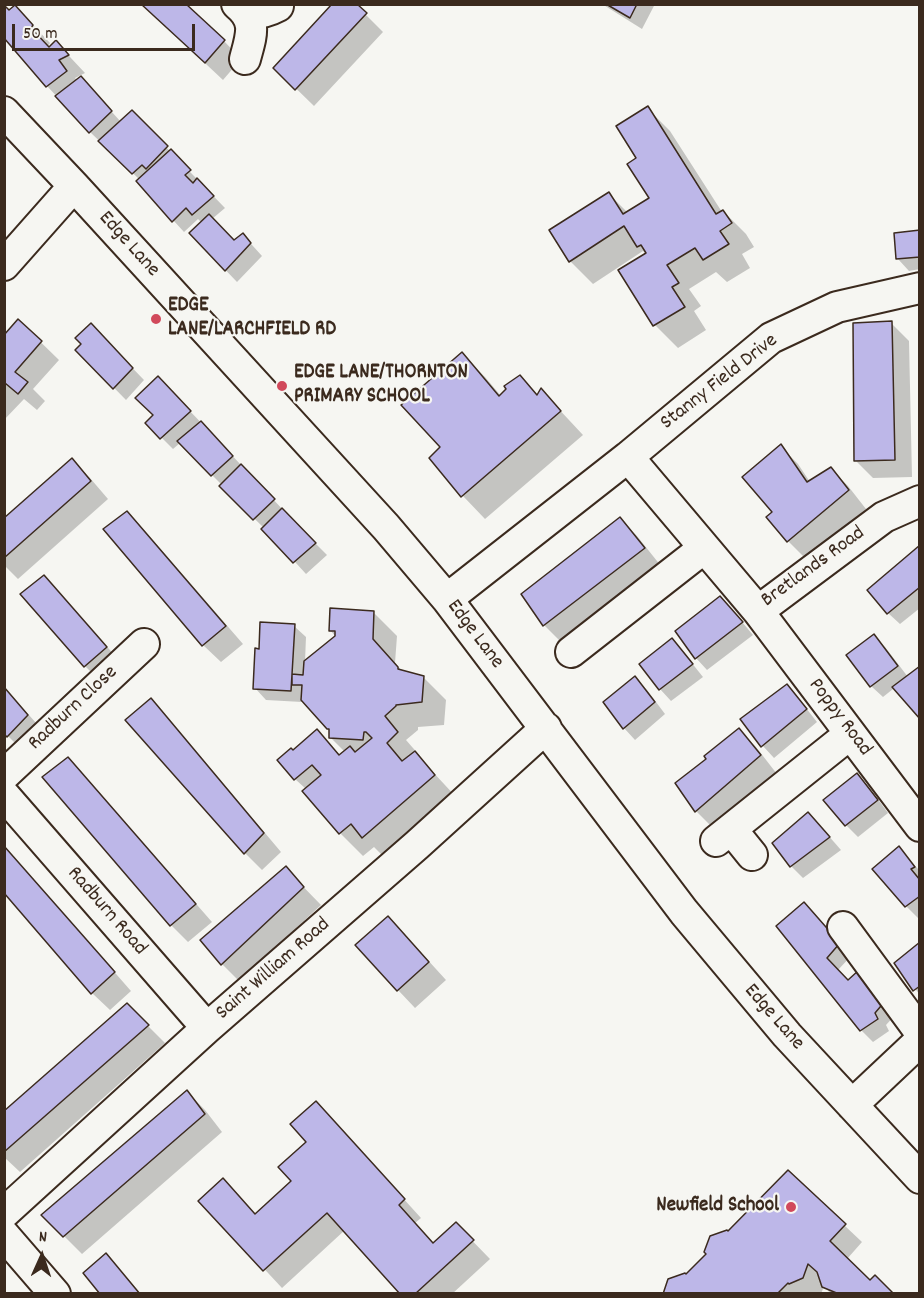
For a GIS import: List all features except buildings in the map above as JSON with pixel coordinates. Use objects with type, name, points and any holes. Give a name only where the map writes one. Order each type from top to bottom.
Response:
[{"type":"street","points":[[242,9],[257,14],[278,6]]},
{"type":"street","points":[[242,9],[249,17],[252,26],[245,59]]},
{"type":"street","name":"Edge Lane","points":[[4,112],[386,527],[447,599],[684,912],[787,1035],[920,1178]]},
{"type":"street","points":[[4,265],[74,186]]},
{"type":"street","name":"Stanny Field Drive","points":[[447,599],[628,457],[771,338],[837,307],[920,288]]},
{"type":"street","name":"Bretlands Road","points":[[628,457],[758,611],[884,518],[920,501]]},
{"type":"street","points":[[589,647],[704,548]]},
{"type":"street","name":"Poppy Road","points":[[758,611],[920,826]]},
{"type":"street","name":"Radburn Close","points":[[4,775],[144,644]]},
{"type":"street","name":"Saint William Road","points":[[4,1213],[207,1028],[417,845],[546,728]]},
{"type":"street","points":[[752,855],[723,835],[850,734]]},
{"type":"street","name":"Radburn Road","points":[[4,795],[207,1028]]},
{"type":"street","points":[[843,927],[920,1032]]},
{"type":"street","points":[[852,1105],[920,1041]]},
{"type":"street","points":[[4,1235],[55,1293]]},
{"type":"place","name":"EDGE LANE/LARCHFIELD RD","points":[[156,319]]},
{"type":"place","name":"EDGE LANE/THORNTON PRIMARY SCHOOL","points":[[282,386]]},
{"type":"place","name":"Newfield School","points":[[791,1207]]}]
